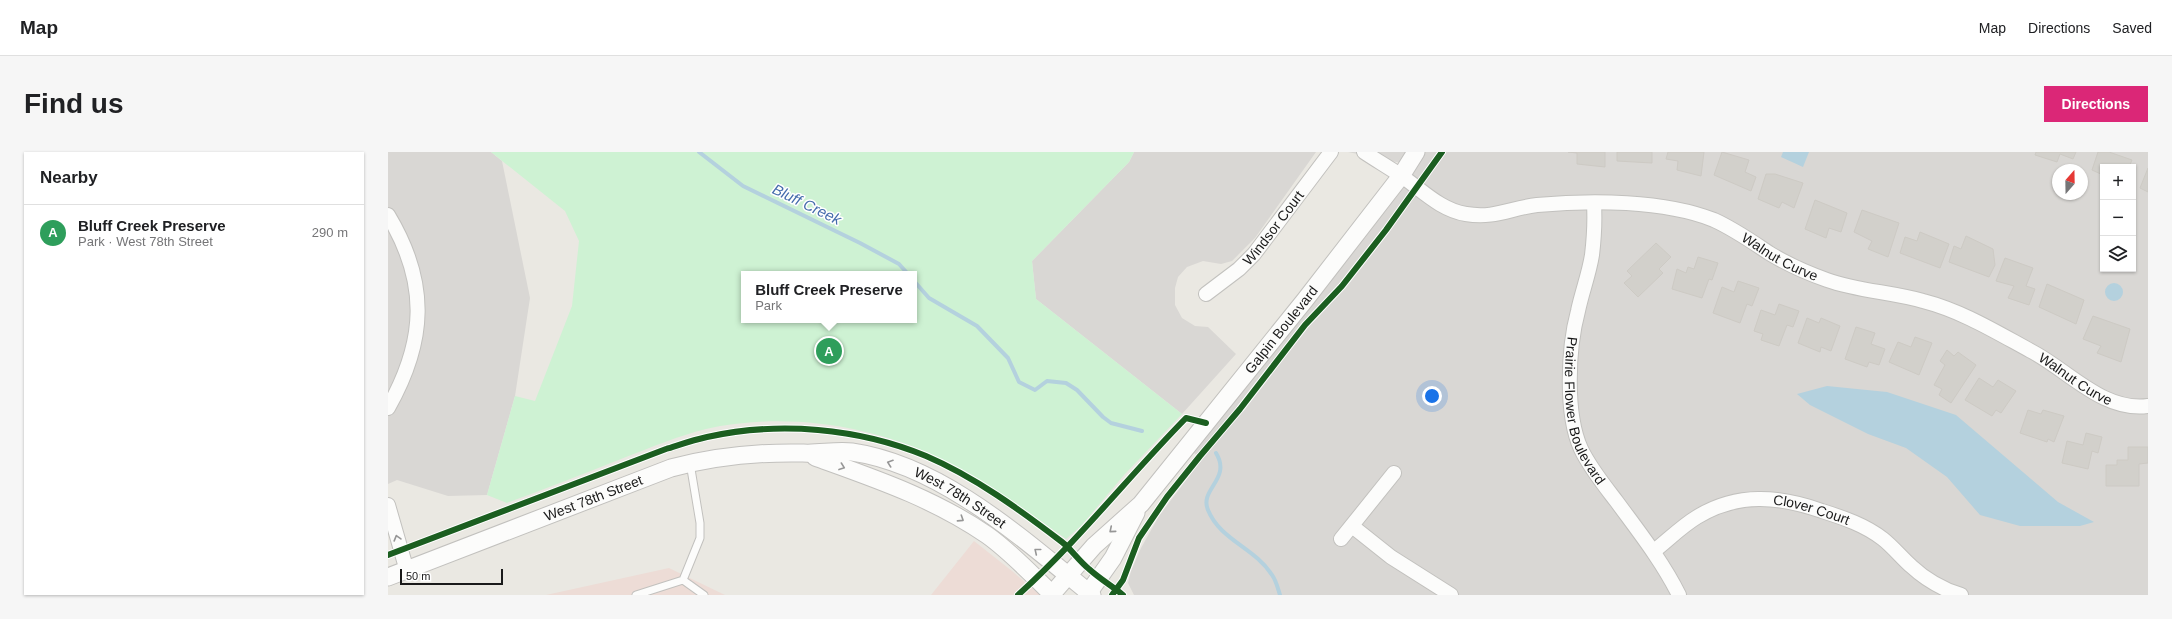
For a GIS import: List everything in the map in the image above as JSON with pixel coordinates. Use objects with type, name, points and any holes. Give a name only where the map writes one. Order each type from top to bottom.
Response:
[{"type":"street","name":"Windsor Court","points":[[1206,294],[1239,269],[1254,254],[1331,152]]},
{"type":"street","name":"Walnut Curve","points":[[1364,152],[1401,176],[1431,199],[1464,214],[1484,216],[1504,214],[1534,206],[1594,204],[1666,207],[1715,220],[1786,263],[1806,272],[1850,287],[1921,300],[1945,308],[1970,318],[2040,355],[2097,394],[2110,401],[2124,405],[2148,406]]},
{"type":"street","name":"Galpin Boulevard","points":[[1052,595],[1094,546],[1141,504],[1305,300],[1401,176],[1416,152]]},
{"type":"street","name":"Prairie Flower Boulevard","points":[[1594,204],[1595,231],[1592,256],[1577,312],[1574,335],[1570,398],[1573,426],[1581,449],[1592,469],[1654,551],[1679,595]]},
{"type":"street","points":[[388,215],[410,261],[415,284],[417,308],[416,334],[409,366],[388,408]]},
{"type":"street","name":"West 78th Street","points":[[388,577],[407,571],[671,468],[709,458],[745,454],[851,452],[888,462],[920,474],[958,493],[996,518],[1089,594]]},
{"type":"street","name":"West 78th Street","points":[[806,453],[900,488],[944,508],[989,536],[1052,595]]},
{"type":"street","points":[[1341,539],[1394,473]]},
{"type":"street","name":"Clover Court","points":[[1654,551],[1696,517],[1720,506],[1743,500],[1766,498],[1788,500],[1850,520],[1868,529],[1884,539],[1927,580],[1961,595]]},
{"type":"street","name":"Galpin Boulevard","points":[[1089,594],[1113,558],[1141,504]]},
{"type":"street","points":[[388,505],[407,571]]},
{"type":"street","points":[[1352,526],[1391,557],[1452,595]]},
{"type":"lane","points":[[683,580],[700,538],[700,523],[690,463]]},
{"type":"lane","points":[[636,595],[683,580]]},
{"type":"lane","points":[[683,580],[704,595]]},
{"type":"shaded area","points":[[388,152],[491,152],[502,161],[530,298],[515,396],[487,495],[448,496],[397,480],[388,484]]},
{"type":"shaded area","points":[[1134,152],[1316,152],[1255,238],[1232,261],[1221,264],[1203,261],[1187,267],[1178,277],[1175,288],[1175,305],[1182,318],[1195,326],[1208,327],[1236,354],[1182,414],[1036,299],[1032,261],[1129,162]]},
{"type":"shaded area","points":[[1348,152],[2148,152],[2148,595],[1134,595],[1128,583],[1131,571],[1141,548],[1159,516],[1202,459],[1186,447],[1297,297],[1401,163]]},
{"type":"shaded area","points":[[974,541],[1012,571],[1040,595],[931,595]]},
{"type":"shaded area","points":[[669,568],[725,595],[546,595]]},
{"type":"green space","points":[[491,152],[1134,152],[1129,162],[1032,261],[1036,299],[1182,414],[1124,475],[1081,526],[1066,539],[972,475],[912,446],[855,429],[825,424],[795,422],[735,424],[706,429],[675,438],[507,503],[487,495],[515,396],[535,401],[572,306],[579,241],[565,211]]},
{"type":"water","points":[[1783,152],[1809,152],[1803,167],[1781,157]]},
{"type":"water","points":[[2114,283],[2120,286],[2123,292],[2120,298],[2114,301],[2108,298],[2105,292],[2108,286]]},
{"type":"water","points":[[1827,386],[1887,392],[1956,415],[2058,502],[2094,522],[2080,526],[2020,526],[1980,515],[1947,477],[1906,448],[1868,434],[1810,405],[1797,394]]},
{"type":"building","points":[[1568,152],[1605,152],[1605,167],[1577,164],[1577,153]]},
{"type":"building","points":[[1617,152],[1652,152],[1652,163],[1617,161]]},
{"type":"building","points":[[1668,152],[1704,152],[1701,176],[1677,170],[1678,161],[1666,159]]},
{"type":"building","points":[[1722,152],[1749,160],[1745,172],[1756,177],[1751,191],[1714,175]]},
{"type":"building","points":[[2036,152],[2076,152],[2073,159],[2060,154],[2057,162],[2035,155]]},
{"type":"building","points":[[2098,152],[2109,152],[2132,160],[2130,164],[2100,164],[2100,174],[2092,170]]},
{"type":"building","points":[[2148,168],[2148,192],[2140,188]]},
{"type":"building","points":[[1766,174],[1775,174],[1803,183],[1794,208],[1782,202],[1779,208],[1758,199]]},
{"type":"building","points":[[1815,200],[1847,213],[1841,232],[1829,228],[1826,238],[1805,229]]},
{"type":"building","points":[[1862,210],[1899,223],[1888,257],[1868,249],[1872,241],[1854,232]]},
{"type":"building","points":[[1920,232],[1949,244],[1940,268],[1900,253],[1905,237],[1917,241]]},
{"type":"building","points":[[1966,236],[1993,249],[1995,265],[1989,277],[1949,262],[1954,246],[1961,249]]},
{"type":"building","points":[[1656,243],[1671,257],[1659,269],[1663,273],[1638,297],[1624,283],[1632,276],[1627,271]]},
{"type":"building","points":[[1698,257],[1718,263],[1712,280],[1709,279],[1702,298],[1672,289],[1677,269],[1686,273],[1688,267],[1694,269]]},
{"type":"building","points":[[2005,258],[2033,268],[2026,286],[2035,289],[2029,305],[2008,298],[2014,286],[1996,281]]},
{"type":"building","points":[[1738,281],[1759,288],[1752,306],[1747,304],[1740,323],[1713,313],[1722,287],[1734,292]]},
{"type":"building","points":[[2047,284],[2084,300],[2076,324],[2039,307]]},
{"type":"building","points":[[1779,304],[1799,311],[1793,327],[1787,325],[1779,346],[1761,340],[1763,334],[1754,331],[1761,310],[1775,315]]},
{"type":"building","points":[[2093,316],[2130,329],[2121,362],[2097,353],[2101,346],[2083,339]]},
{"type":"building","points":[[1807,318],[1819,323],[1821,318],[1840,326],[1831,351],[1821,347],[1820,352],[1798,343]]},
{"type":"building","points":[[1856,327],[1875,333],[1871,344],[1885,349],[1879,365],[1869,362],[1867,367],[1845,359]]},
{"type":"building","points":[[1915,337],[1932,343],[1919,375],[1889,362],[1898,342],[1911,347]]},
{"type":"building","points":[[1947,350],[1954,356],[1958,352],[1976,365],[1951,403],[1939,395],[1942,389],[1934,385],[1945,365],[1940,361]]},
{"type":"building","points":[[1979,378],[1993,387],[1998,380],[2016,391],[2001,413],[1996,410],[1992,416],[1965,400]]},
{"type":"building","points":[[2028,410],[2041,414],[2043,410],[2064,416],[2054,442],[2048,439],[2047,442],[2020,433]]},
{"type":"building","points":[[2086,433],[2102,437],[2098,453],[2092,451],[2088,469],[2062,463],[2067,441],[2083,445]]},
{"type":"building","points":[[2128,447],[2148,447],[2148,463],[2139,464],[2139,486],[2106,486],[2106,465],[2117,465],[2117,460],[2128,460]]},
{"type":"waterway","name":"Bluff Creek","points":[[699,152],[743,186],[860,243],[899,264],[905,271]]},
{"type":"waterway","name":"Bluff Creek","points":[[917,284],[929,298],[977,326],[1008,358],[1019,382],[1035,390],[1047,381],[1066,383],[1077,390],[1103,417],[1111,423],[1142,431]]},
{"type":"waterway","name":"Bluff Creek","points":[[1216,453],[1220,462],[1220,470],[1208,496],[1206,503],[1208,510],[1213,520],[1229,537],[1257,558],[1265,566],[1275,579],[1280,595]]},
{"type":"cycle path","points":[[1112,595],[1123,580],[1139,538],[1167,497],[1240,409],[1305,325],[1342,286],[1386,230],[1442,152]]},
{"type":"cycle path","points":[[1018,595],[1083,530],[1186,418],[1206,423]]},
{"type":"cycle path","points":[[388,555],[666,449],[691,441],[734,432],[762,429],[818,430],[846,433],[900,446],[944,464],[997,495],[1046,530],[1065,545],[1093,573],[1123,595]]},
{"type":"place","name":"Bluff Creek Preserve","points":[[829,351]]}]
